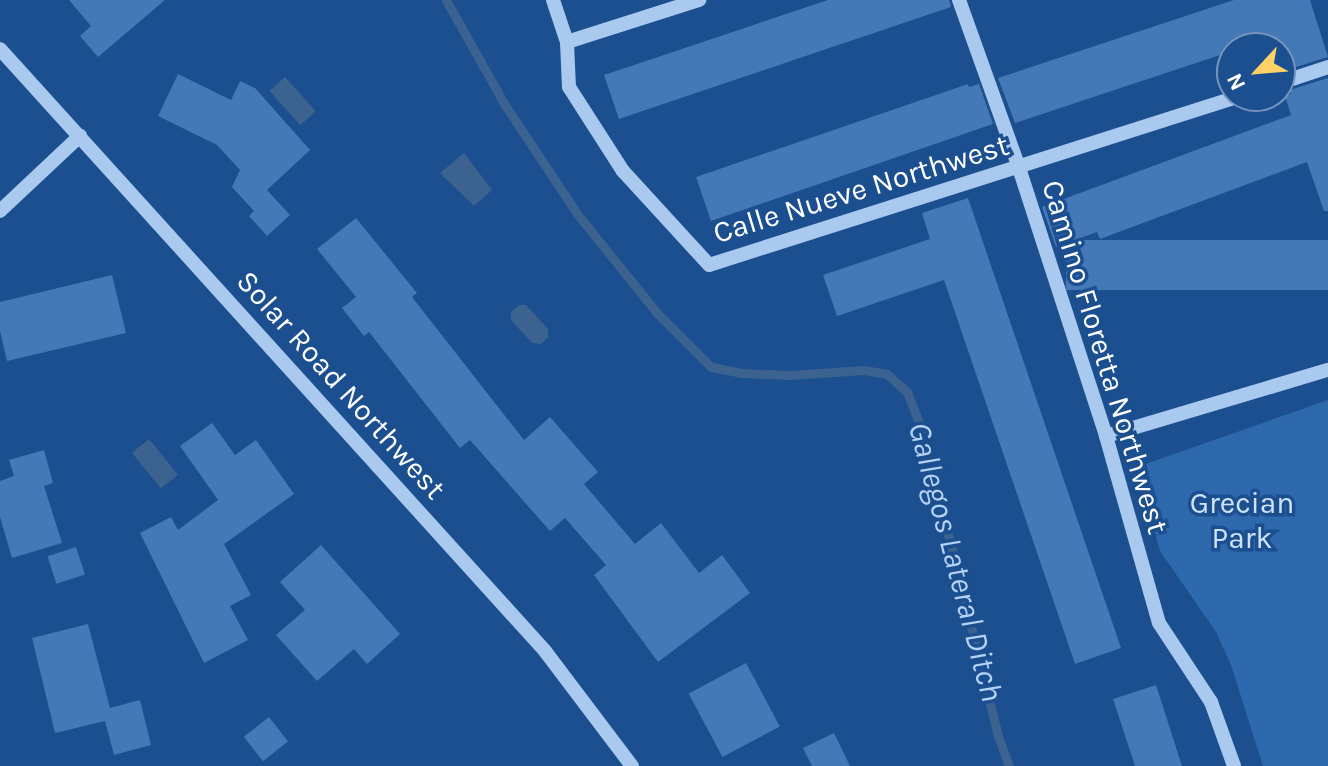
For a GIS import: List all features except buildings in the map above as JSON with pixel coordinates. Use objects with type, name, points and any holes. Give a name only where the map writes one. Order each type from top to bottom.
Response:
[{"type":"street","points":[[553,2],[567,42],[699,0]]},
{"type":"street","name":"Camino Floretta Northwest","points":[[959,0],[1019,168],[1106,436],[1159,623],[1211,702],[1234,766]]},
{"type":"street","name":"Calle Nueve Northwest","points":[[567,42],[569,87],[623,171],[709,265],[1216,104]]},
{"type":"street","name":"Solar Road Northwest","points":[[0,49],[545,651],[632,766]]},
{"type":"street","points":[[1296,78],[1328,67]]},
{"type":"street","points":[[0,211],[80,136]]},
{"type":"street","points":[[1106,436],[1328,370]]},
{"type":"green space","name":"Grecian Park","points":[[1328,400],[1328,766],[1263,766],[1231,665],[1216,632],[1160,551],[1137,467]]},
{"type":"shaded area","points":[[285,77],[316,111],[300,125],[269,91]]},
{"type":"shaded area","points":[[464,153],[492,190],[474,206],[440,173]]},
{"type":"shaded area","points":[[519,305],[526,305],[548,329],[548,337],[541,344],[532,343],[511,320],[511,312]]},
{"type":"shaded area","points":[[149,439],[178,475],[161,489],[132,453]]},
{"type":"waterway","name":"Gallegos Lateral Ditch","points":[[446,0],[505,105],[578,215],[657,313],[711,367],[741,373],[790,375],[863,370],[887,374],[907,392],[923,433],[998,736],[1009,766]]}]
